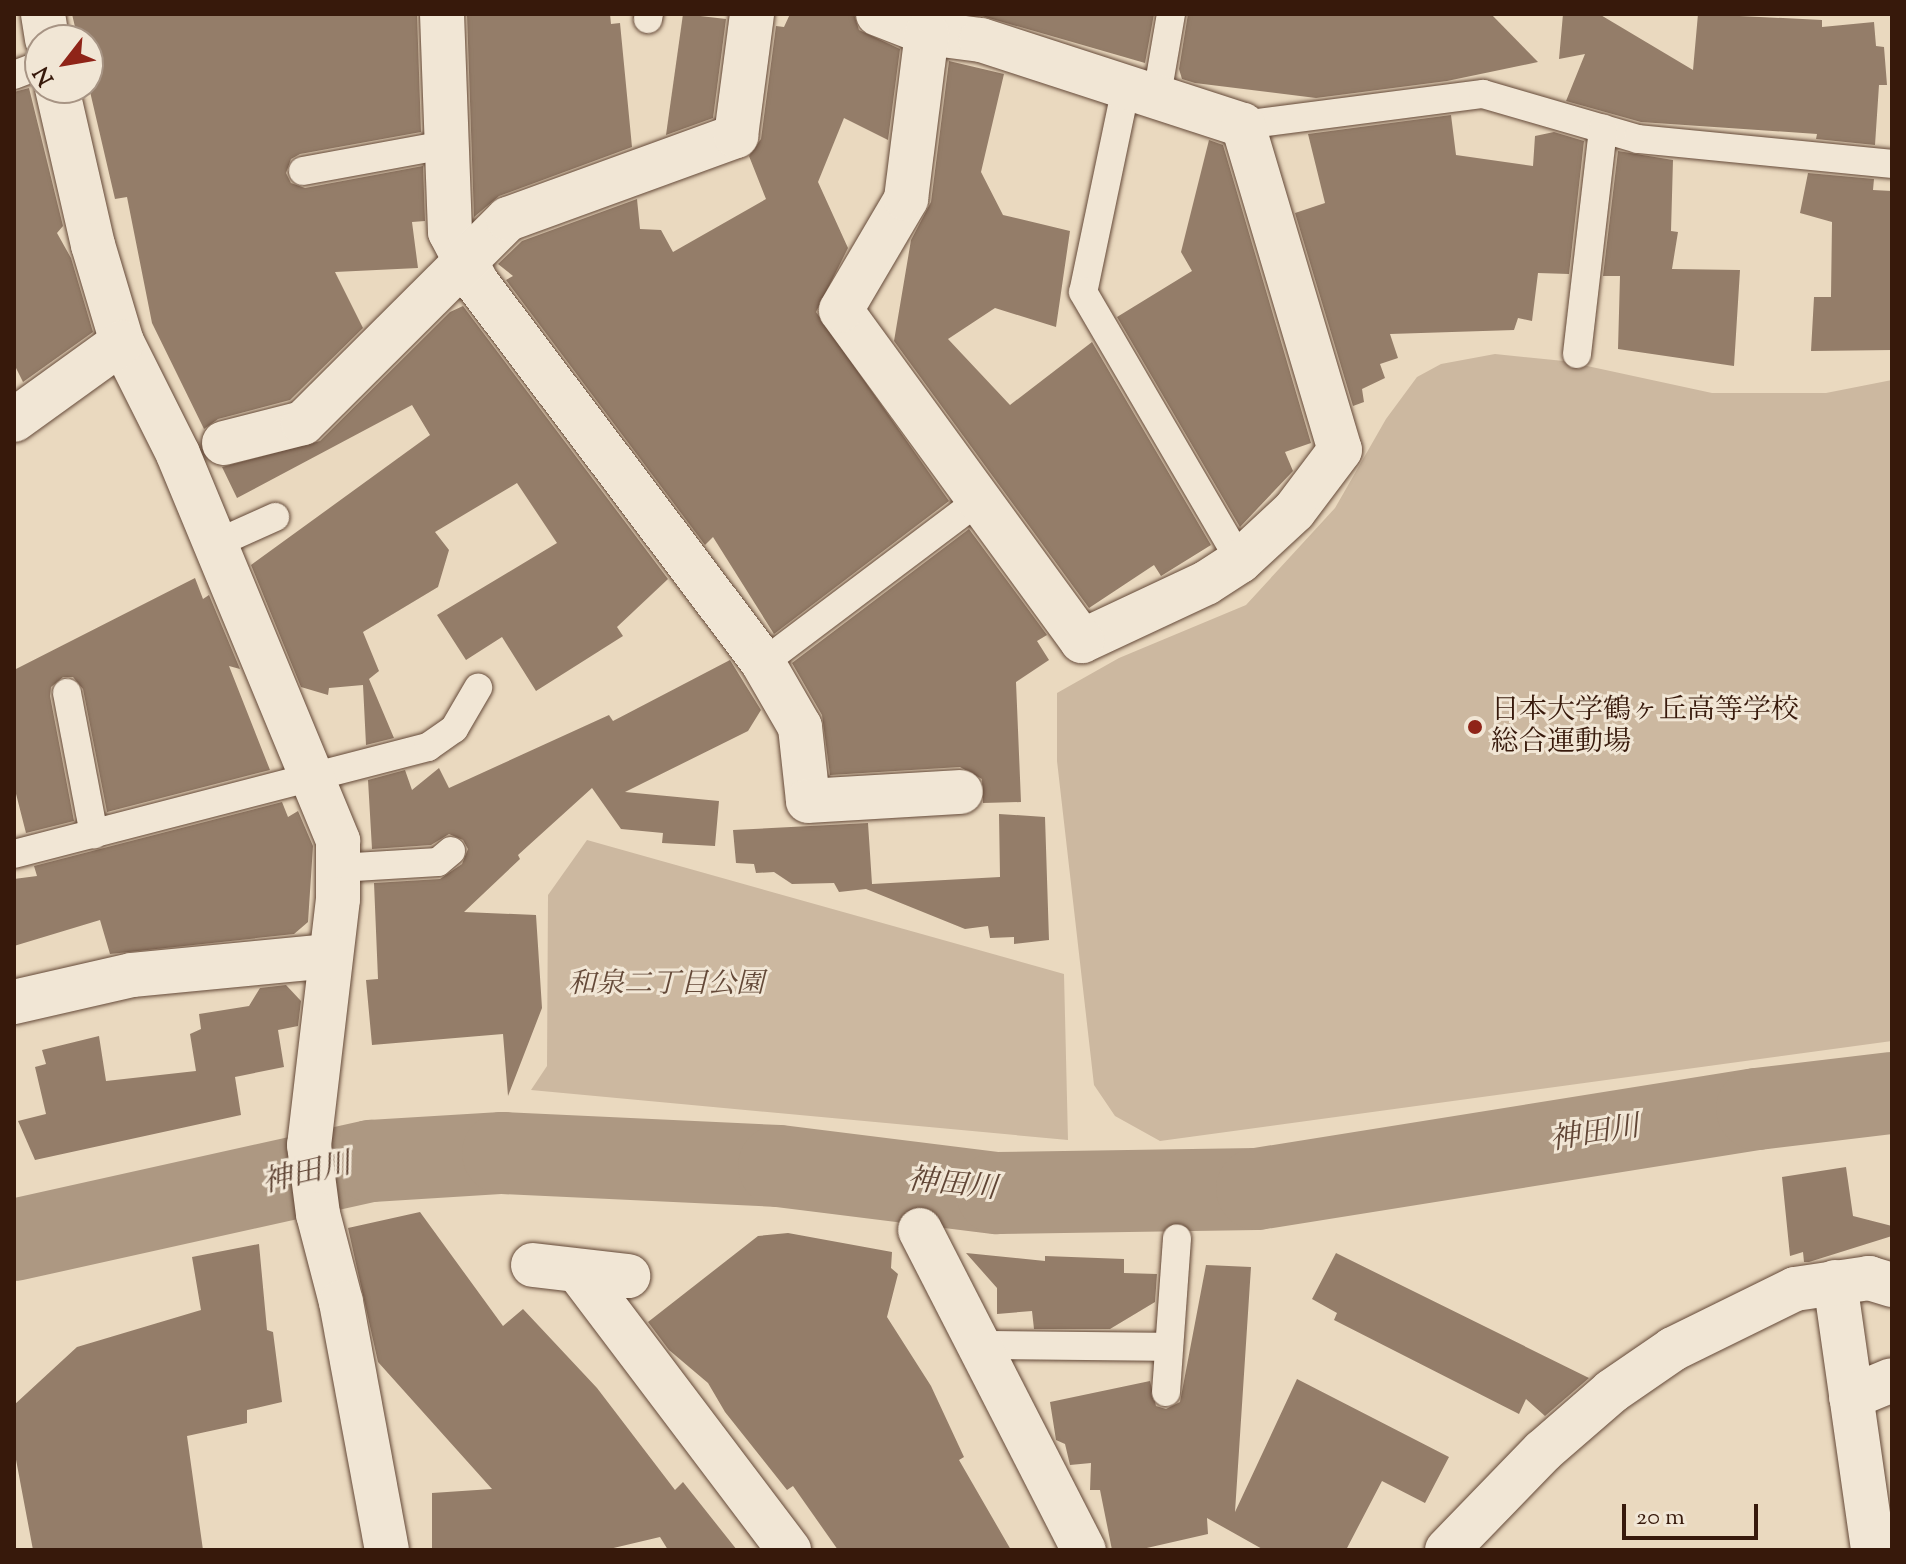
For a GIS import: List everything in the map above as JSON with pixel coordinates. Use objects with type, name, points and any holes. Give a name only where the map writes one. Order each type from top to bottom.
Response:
[{"type":"street","points":[[442,14],[450,232],[464,259],[763,663],[800,727],[808,801],[961,792]]},
{"type":"street","points":[[224,443],[303,423],[464,259],[508,219],[736,136],[752,14]]},
{"type":"street","points":[[878,14],[927,33],[981,40],[1243,125],[1340,450],[1294,511],[1240,561],[1206,583],[1082,641],[977,502],[841,310],[906,199],[927,33]]},
{"type":"street","points":[[61,104],[93,245],[122,342],[215,544],[315,779],[338,841],[338,868],[309,1145],[315,1198],[341,1302],[387,1550]]},
{"type":"street","points":[[14,420],[122,342]]},
{"type":"street","points":[[14,1002],[132,975],[329,956]]},
{"type":"street","points":[[920,1230],[1084,1550]]},
{"type":"street","points":[[533,1265],[628,1276]]},
{"type":"street","points":[[578,1271],[789,1550]]},
{"type":"street","points":[[1447,1550],[1543,1451],[1612,1391],[1673,1349],[1795,1289],[1869,1278],[1892,1285]]},
{"type":"street","points":[[1835,1282],[1873,1550]]},
{"type":"street","points":[[1851,1397],[1892,1380]]},
{"type":"lane","points":[[1171,14],[1141,91],[1083,292],[1240,561]]},
{"type":"lane","points":[[1243,125],[1483,94],[1638,139],[1892,164]]},
{"type":"lane","points":[[1577,354],[1603,128]]},
{"type":"lane","points":[[303,171],[445,145]]},
{"type":"lane","points":[[763,663],[977,502]]},
{"type":"lane","points":[[215,544],[275,517]]},
{"type":"lane","points":[[14,854],[315,779],[428,747],[454,729],[478,688]]},
{"type":"lane","points":[[67,693],[94,834]]},
{"type":"lane","points":[[338,868],[438,862],[451,851]]},
{"type":"lane","points":[[1166,1392],[1177,1238]]},
{"type":"lane","points":[[980,1345],[1167,1347]]},
{"type":"green space","name":"日本大学鶴ヶ丘高等学校 総合運動場","points":[[1495,354],[1564,361],[1712,393],[1826,393],[1892,380],[1892,1041],[1160,1141],[1115,1116],[1094,1085],[1057,761],[1057,693],[1119,658],[1246,605],[1335,508],[1386,419],[1417,377],[1441,364]]},
{"type":"green space","name":"和泉二丁目公園","points":[[587,840],[1064,974],[1068,1140],[531,1090],[547,1066],[548,895]]},
{"type":"building","points":[[72,14],[417,14],[421,132],[300,154],[291,159],[286,173],[291,183],[305,188],[423,166],[425,221],[412,222],[418,268],[335,272],[363,328],[290,400],[218,419],[204,429],[152,323],[127,197],[115,199],[93,104],[104,104],[104,24],[74,24]]},
{"type":"building","points":[[467,14],[610,14],[611,24],[620,23],[632,147],[499,196],[474,217]]},
{"type":"building","points":[[683,14],[726,19],[713,118],[666,135]]},
{"type":"building","points":[[790,14],[854,14],[859,30],[900,49],[888,140],[844,118],[818,182],[848,248],[816,312],[949,501],[774,634],[713,537],[705,545],[506,280],[513,276],[498,264],[522,241],[637,199],[640,229],[661,230],[673,252],[766,199],[749,156],[761,139],[776,26],[784,27]]},
{"type":"building","points":[[975,14],[1154,14],[1145,63]]},
{"type":"building","points":[[1188,14],[1491,14],[1538,62],[1447,81],[1316,98],[1195,83],[1182,79],[1179,69]]},
{"type":"building","points":[[1563,14],[1599,14],[1693,70],[1698,14],[1822,20],[1822,27],[1874,22],[1876,46],[1884,47],[1887,85],[1879,85],[1875,145],[1816,139],[1817,134],[1641,122],[1566,101],[1585,54],[1559,59]]},
{"type":"building","points":[[949,61],[1004,74],[981,172],[1003,215],[1070,231],[1056,327],[995,308],[948,339],[1010,405],[1092,342],[1211,545],[1161,576],[1154,565],[1089,608],[894,341],[911,240],[931,202]]},
{"type":"building","points":[[24,89],[24,104],[33,104],[63,226],[57,233],[71,258],[93,332],[23,382],[14,364],[14,92]]},
{"type":"building","points":[[1451,115],[1456,155],[1533,166],[1535,136],[1554,132],[1584,141],[1569,274],[1538,273],[1532,321],[1518,318],[1514,330],[1390,334],[1398,358],[1380,364],[1385,378],[1362,389],[1364,402],[1353,406],[1295,213],[1325,203],[1308,134]]},
{"type":"building","points":[[1209,140],[1223,145],[1311,443],[1285,452],[1293,471],[1240,527],[1117,317],[1192,271],[1181,252]]},
{"type":"building","points":[[1618,151],[1673,160],[1671,231],[1678,232],[1672,269],[1740,270],[1734,366],[1618,349],[1620,276],[1603,276]]},
{"type":"building","points":[[1808,173],[1874,179],[1873,190],[1892,191],[1892,350],[1811,351],[1814,297],[1831,297],[1832,222],[1800,213]]},
{"type":"building","points":[[463,306],[668,579],[617,627],[623,636],[536,691],[502,637],[466,660],[437,615],[557,543],[517,483],[435,532],[449,550],[438,587],[363,632],[379,671],[369,679],[394,738],[366,745],[363,685],[329,688],[328,695],[301,687],[251,565],[430,435],[412,405],[237,498],[222,467],[320,441],[450,312]]},
{"type":"building","points":[[969,529],[1047,635],[1037,641],[1049,660],[1016,682],[1021,802],[983,803],[982,779],[960,767],[830,775],[822,715],[792,663]]},
{"type":"building","points":[[195,578],[203,599],[209,595],[240,669],[229,666],[270,770],[107,812],[83,689],[73,677],[63,677],[51,687],[50,696],[74,821],[26,833],[14,786],[14,670]]},
{"type":"building","points":[[730,660],[761,710],[748,731],[625,792],[719,801],[715,846],[662,843],[663,833],[621,829],[592,788],[518,855],[520,859],[464,912],[536,915],[542,1008],[508,1096],[503,1034],[372,1045],[366,980],[378,979],[374,883],[440,879],[462,864],[468,849],[463,840],[449,834],[431,845],[372,849],[368,780],[405,770],[412,790],[439,768],[449,788],[609,715],[613,721]]},
{"type":"building","points":[[282,802],[288,817],[298,811],[313,846],[308,922],[294,934],[110,954],[100,920],[14,946],[14,879],[37,876],[34,866]]},
{"type":"building","points":[[999,814],[1045,817],[1049,940],[1014,944],[1014,937],[990,938],[988,926],[965,929],[866,889],[839,892],[834,883],[792,884],[774,872],[756,873],[754,864],[736,863],[733,830],[868,823],[872,884],[1000,877]]},
{"type":"building","points":[[286,985],[301,1001],[298,1026],[278,1030],[284,1067],[235,1077],[241,1115],[35,1160],[18,1121],[46,1114],[35,1067],[46,1064],[42,1050],[99,1036],[106,1081],[196,1071],[190,1034],[201,1029],[199,1014],[249,1006],[260,988]]},
{"type":"building","points":[[1846,1167],[1853,1216],[1892,1226],[1892,1236],[1809,1262],[1804,1262],[1803,1252],[1790,1256],[1782,1177]]},
{"type":"building","points":[[420,1212],[503,1326],[523,1309],[597,1388],[675,1490],[683,1482],[737,1550],[668,1550],[660,1537],[605,1550],[432,1550],[432,1493],[492,1489],[378,1362],[348,1228]]},
{"type":"building","points":[[788,1233],[892,1252],[891,1268],[898,1274],[887,1317],[931,1386],[964,1457],[959,1460],[1011,1550],[838,1550],[793,1486],[787,1490],[725,1412],[708,1383],[669,1350],[648,1322],[758,1236]]},
{"type":"building","points":[[259,1244],[267,1330],[273,1332],[282,1402],[247,1410],[247,1423],[187,1436],[203,1550],[33,1550],[14,1449],[14,1405],[77,1347],[201,1310],[192,1257]]},
{"type":"building","points":[[966,1253],[1045,1261],[1045,1256],[1124,1259],[1124,1273],[1157,1274],[1155,1302],[1110,1329],[1034,1329],[1032,1311],[997,1314],[997,1288]]},
{"type":"building","points":[[1336,1253],[1589,1378],[1545,1416],[1526,1399],[1519,1414],[1334,1320],[1337,1313],[1312,1299]]},
{"type":"building","points":[[1206,1265],[1251,1267],[1235,1512],[1297,1379],[1449,1457],[1425,1503],[1382,1481],[1346,1550],[1264,1550],[1207,1518],[1208,1534],[1138,1550],[1112,1550],[1100,1490],[1090,1490],[1091,1463],[1070,1465],[1065,1444],[1056,1440],[1050,1402],[1150,1381],[1156,1406],[1166,1409],[1180,1402]]},
{"type":"waterway","name":"神田川","points":[[14,1240],[371,1161],[503,1153],[779,1166],[997,1193],[1257,1189],[1757,1109],[1892,1093]]},
{"type":"place","name":"日本大学鶴ヶ丘高等学校 総合運動場","points":[[1475,727]]}]
